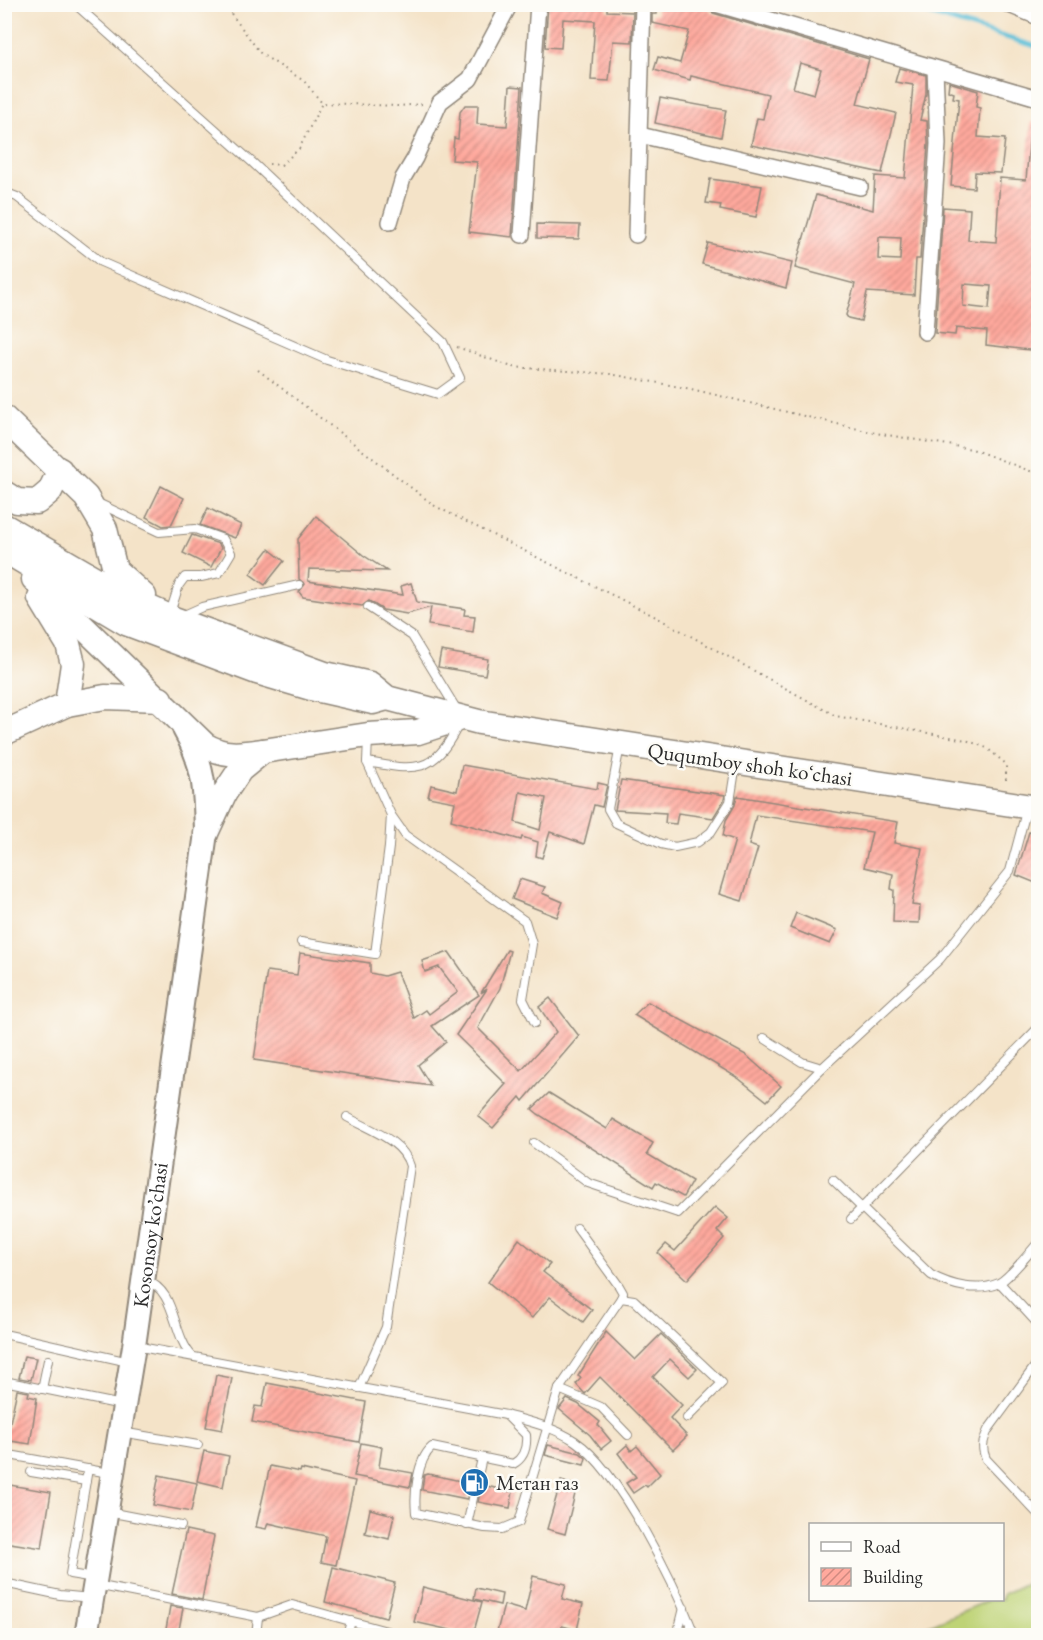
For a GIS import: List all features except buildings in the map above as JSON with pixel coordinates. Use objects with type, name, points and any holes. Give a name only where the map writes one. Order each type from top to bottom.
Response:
[{"type":"main road","points":[[4,418],[86,497],[105,529],[116,570],[170,617]]},
{"type":"main road","points":[[4,493],[16,501],[37,502],[50,491],[60,470]]},
{"type":"main road","points":[[4,526],[132,600],[170,617],[325,674],[370,684],[382,697]]},
{"type":"main road","points":[[4,551],[126,623],[257,672],[382,697]]},
{"type":"main road","points":[[4,551],[160,699],[180,723],[219,753],[232,755],[368,735],[418,732],[462,718]]},
{"type":"main road","points":[[4,551],[50,611],[68,644],[73,664],[67,704]]},
{"type":"main road","name":"Ququmboy shoh koʻchasi","points":[[382,697],[462,718],[620,745],[1024,806]]},
{"type":"main road","points":[[368,735],[382,697]]},
{"type":"main road","points":[[4,733],[67,704],[105,698],[160,699]]},
{"type":"main road","name":"Kosonsoy ko’chasi","points":[[86,1635],[132,1354],[206,833],[205,787],[198,754],[180,723]]},
{"type":"main road","points":[[206,833],[224,794],[240,770],[263,751]]},
{"type":"street","points":[[390,222],[403,178],[415,158],[440,102],[470,79],[510,4]]},
{"type":"street","points":[[522,235],[538,4]]},
{"type":"street","points":[[636,235],[643,4]]},
{"type":"street","points":[[716,4],[1038,98]]},
{"type":"street","points":[[1007,4],[1038,17]]},
{"type":"street","points":[[925,332],[938,144],[935,69]]},
{"type":"street","points":[[640,135],[860,187]]},
{"type":"lane","points":[[4,192],[17,197],[101,262],[327,360],[438,394],[460,378],[443,342],[254,163],[75,4]]},
{"type":"lane","points":[[86,497],[159,532],[195,529],[223,540],[231,553],[219,573],[201,577],[185,577],[179,585],[170,617]]},
{"type":"lane","points":[[170,617],[267,590],[299,585]]},
{"type":"lane","points":[[367,762],[406,769],[427,765],[448,746],[462,718],[412,636],[368,607]]},
{"type":"lane","points":[[368,735],[367,762],[390,815],[405,836],[525,921],[532,944],[523,999],[535,1023]]},
{"type":"lane","points":[[620,745],[608,809],[616,823],[661,844],[675,847],[698,842],[711,832],[730,802],[737,762]]},
{"type":"lane","points":[[534,1143],[588,1183],[678,1213],[822,1068],[940,959],[1010,871],[1024,806]]},
{"type":"lane","points":[[301,942],[375,954],[389,847],[390,815]]},
{"type":"lane","points":[[851,1220],[1038,1028]]},
{"type":"lane","points":[[764,1038],[802,1062],[822,1068]]},
{"type":"lane","points":[[347,1117],[400,1146],[407,1155],[410,1166],[386,1327],[359,1388]]},
{"type":"lane","points":[[833,1180],[931,1275],[948,1284],[985,1286],[1000,1282],[1038,1243]]},
{"type":"lane","points":[[506,1415],[526,1435],[527,1445],[522,1457],[513,1464],[432,1447],[424,1458],[414,1501],[416,1513],[467,1525],[502,1529],[519,1522],[559,1389],[623,1293],[577,1228]]},
{"type":"lane","points":[[143,1280],[156,1284],[164,1292],[179,1338],[193,1357]]},
{"type":"lane","points":[[1000,1282],[1038,1324]]},
{"type":"lane","points":[[621,1299],[634,1300],[722,1383],[687,1418]]},
{"type":"lane","points":[[4,1334],[132,1354],[193,1357],[506,1415],[547,1427],[576,1442],[603,1470],[656,1551],[695,1635]]},
{"type":"lane","points":[[42,1389],[48,1360]]},
{"type":"lane","points":[[1038,1362],[988,1430],[983,1442],[986,1459],[1038,1514]]},
{"type":"lane","points":[[4,1381],[124,1405]]},
{"type":"lane","points":[[559,1389],[601,1407],[628,1435]]},
{"type":"lane","points":[[119,1432],[198,1445]]},
{"type":"lane","points":[[4,1454],[113,1474]]},
{"type":"lane","points":[[467,1525],[482,1458]]},
{"type":"lane","points":[[88,1469],[70,1574],[94,1587],[258,1617],[292,1605],[405,1635]]},
{"type":"lane","points":[[31,1472],[86,1481]]},
{"type":"lane","points":[[106,1511],[181,1527]]},
{"type":"lane","points":[[4,1583],[60,1595],[94,1587]]},
{"type":"lane","points":[[677,1635],[684,1608]]},
{"type":"lane","points":[[256,1635],[258,1617]]},
{"type":"lane","points":[[347,1635],[351,1621]]},
{"type":"path","points":[[224,4],[261,54],[304,81],[322,104]]},
{"type":"path","points":[[322,104],[399,106],[440,102]]},
{"type":"path","points":[[254,163],[281,165],[299,149],[322,104]]},
{"type":"path","points":[[443,342],[512,368],[610,374],[691,388],[875,433],[972,449],[1038,474]]},
{"type":"path","points":[[258,370],[435,506],[656,616],[836,716],[966,740],[987,748],[1006,764],[1024,806]]},
{"type":"green space","points":[[1035,1579],[1038,1587],[1038,1635],[907,1635],[987,1601],[1004,1601],[1004,1594]]},
{"type":"waterway","points":[[896,4],[1038,47]]},
{"type":"place","name":"Метан газ","points":[[475,1482]]}]
